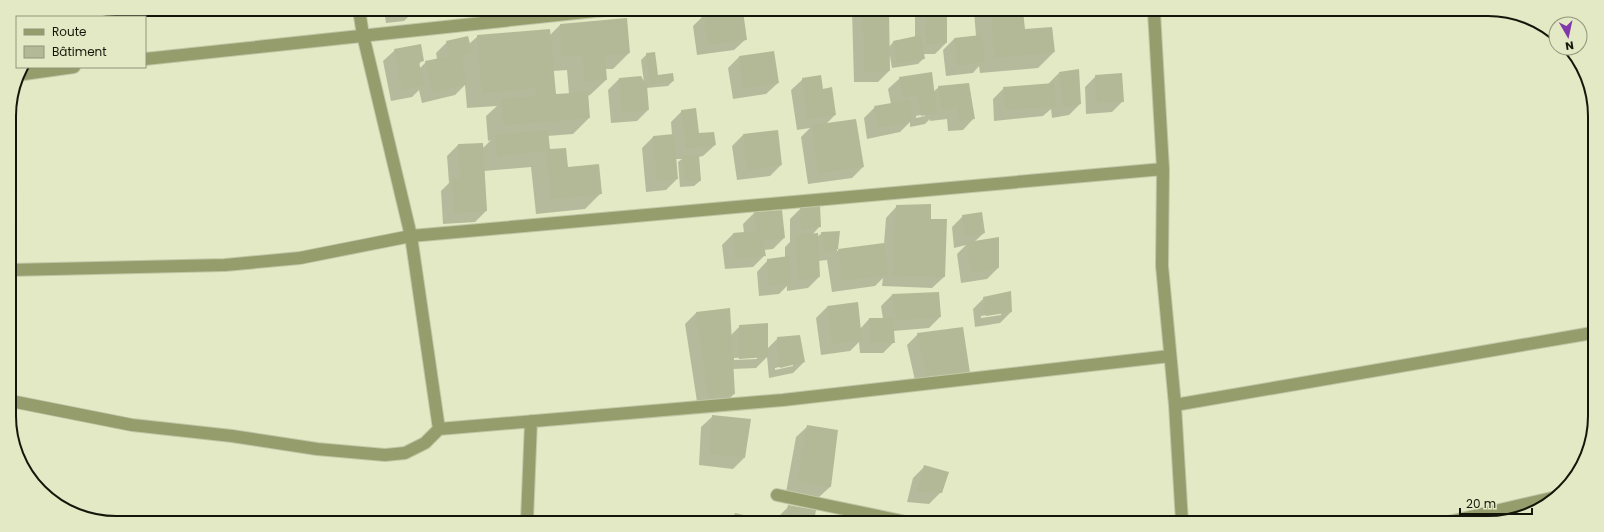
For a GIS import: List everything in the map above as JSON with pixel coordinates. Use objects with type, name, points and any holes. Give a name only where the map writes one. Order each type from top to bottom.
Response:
[{"type":"street","points":[[360,16],[363,35],[411,236],[439,429]]},
{"type":"street","points":[[146,59],[547,16]]},
{"type":"street","points":[[1154,16],[1163,169],[1162,266],[1175,405],[1182,516]]},
{"type":"street","points":[[25,75],[68,68]]},
{"type":"street","points":[[16,270],[225,265],[300,258],[411,236],[1163,169]]},
{"type":"street","points":[[1175,405],[1588,334]]},
{"type":"street","points":[[16,402],[132,426],[232,436],[317,450],[385,455],[405,453],[412,450],[425,443],[439,429],[783,400],[1170,356]]},
{"type":"street","points":[[527,516],[531,421]]},
{"type":"street","points":[[777,495],[878,516]]},
{"type":"street","points":[[1474,516],[1542,500]]},
{"type":"building","points":[[704,16],[744,16],[747,40],[708,45]]},
{"type":"building","points":[[863,16],[889,16],[890,71],[864,72]]},
{"type":"building","points":[[925,16],[947,16],[947,43],[926,44]]},
{"type":"building","points":[[991,16],[1024,16],[1025,29],[1052,27],[1055,52],[995,58]]},
{"type":"building","points":[[627,18],[630,53],[605,56],[607,80],[585,81],[583,55],[562,56],[560,24]]},
{"type":"building","points":[[550,29],[556,94],[588,92],[590,118],[504,125],[502,99],[537,96],[536,88],[482,93],[477,35]]},
{"type":"building","points":[[921,35],[925,59],[897,63],[893,41]]},
{"type":"building","points":[[981,35],[985,62],[957,66],[954,38]]},
{"type":"building","points":[[468,36],[472,52],[465,55],[462,62],[467,84],[433,93],[425,61],[450,56],[446,41]]},
{"type":"building","points":[[421,44],[424,61],[419,62],[424,86],[402,90],[394,49]]},
{"type":"building","points":[[774,51],[779,83],[743,88],[739,56]]},
{"type":"building","points":[[655,52],[658,75],[673,73],[674,81],[650,84],[646,53]]},
{"type":"building","points":[[1079,69],[1081,104],[1063,108],[1059,72]]},
{"type":"building","points":[[932,72],[937,113],[921,116],[918,96],[903,97],[899,77]]},
{"type":"building","points":[[1122,73],[1124,102],[1097,103],[1095,75]]},
{"type":"building","points":[[821,75],[823,89],[832,87],[836,115],[807,119],[802,78]]},
{"type":"building","points":[[641,76],[647,86],[649,110],[622,113],[619,78]]},
{"type":"building","points":[[969,83],[975,119],[958,121],[958,108],[941,110],[938,86]]},
{"type":"building","points":[[1054,83],[1056,106],[1005,110],[1003,87]]},
{"type":"building","points":[[909,100],[912,121],[878,128],[874,106]]},
{"type":"building","points":[[696,108],[699,133],[714,132],[716,145],[686,149],[681,110]]},
{"type":"building","points":[[856,119],[864,167],[818,173],[812,125]]},
{"type":"building","points":[[548,130],[550,149],[566,148],[568,167],[599,164],[602,194],[551,199],[546,151],[497,156],[495,135]]},
{"type":"building","points":[[778,130],[782,165],[748,170],[743,134]]},
{"type":"building","points":[[674,134],[678,179],[657,181],[653,136]]},
{"type":"building","points":[[483,143],[487,211],[454,213],[452,179],[460,178],[458,144]]},
{"type":"building","points":[[699,155],[701,181],[685,182],[683,156]]},
{"type":"building","points":[[931,204],[931,219],[947,219],[945,277],[893,275],[896,205]]},
{"type":"building","points":[[820,205],[821,227],[801,230],[800,207]]},
{"type":"building","points":[[782,210],[785,238],[763,241],[766,256],[736,258],[733,233],[756,231],[754,212]]},
{"type":"building","points":[[982,212],[985,233],[965,237],[962,215]]},
{"type":"building","points":[[840,231],[838,249],[825,252],[821,232]]},
{"type":"building","points":[[818,233],[820,277],[798,280],[795,235]]},
{"type":"building","points":[[999,237],[999,268],[972,273],[968,242]]},
{"type":"building","points":[[884,243],[888,275],[843,281],[838,249]]},
{"type":"building","points":[[789,256],[791,283],[769,286],[767,259]]},
{"type":"building","points":[[1011,291],[1012,312],[986,316],[983,297]]},
{"type":"building","points":[[939,292],[941,317],[896,321],[892,294]]},
{"type":"building","points":[[858,302],[862,340],[832,344],[827,306]]},
{"type":"building","points":[[730,308],[735,394],[709,398],[696,312]]},
{"type":"building","points":[[869,318],[893,318],[895,343],[871,343]]},
{"type":"building","points":[[768,323],[768,357],[739,359],[739,325]]},
{"type":"building","points":[[963,327],[970,373],[927,375],[917,333]]},
{"type":"building","points":[[800,335],[805,362],[780,368],[777,337]]},
{"type":"building","points":[[712,415],[751,419],[745,458],[709,454]]},
{"type":"building","points":[[807,425],[838,430],[831,487],[797,481]]},
{"type":"building","points":[[924,465],[949,472],[942,493],[917,492]]},
{"type":"building","points":[[788,505],[816,510],[815,516],[786,516]]},
{"type":"building","points":[[735,513],[748,516],[734,516]]}]
